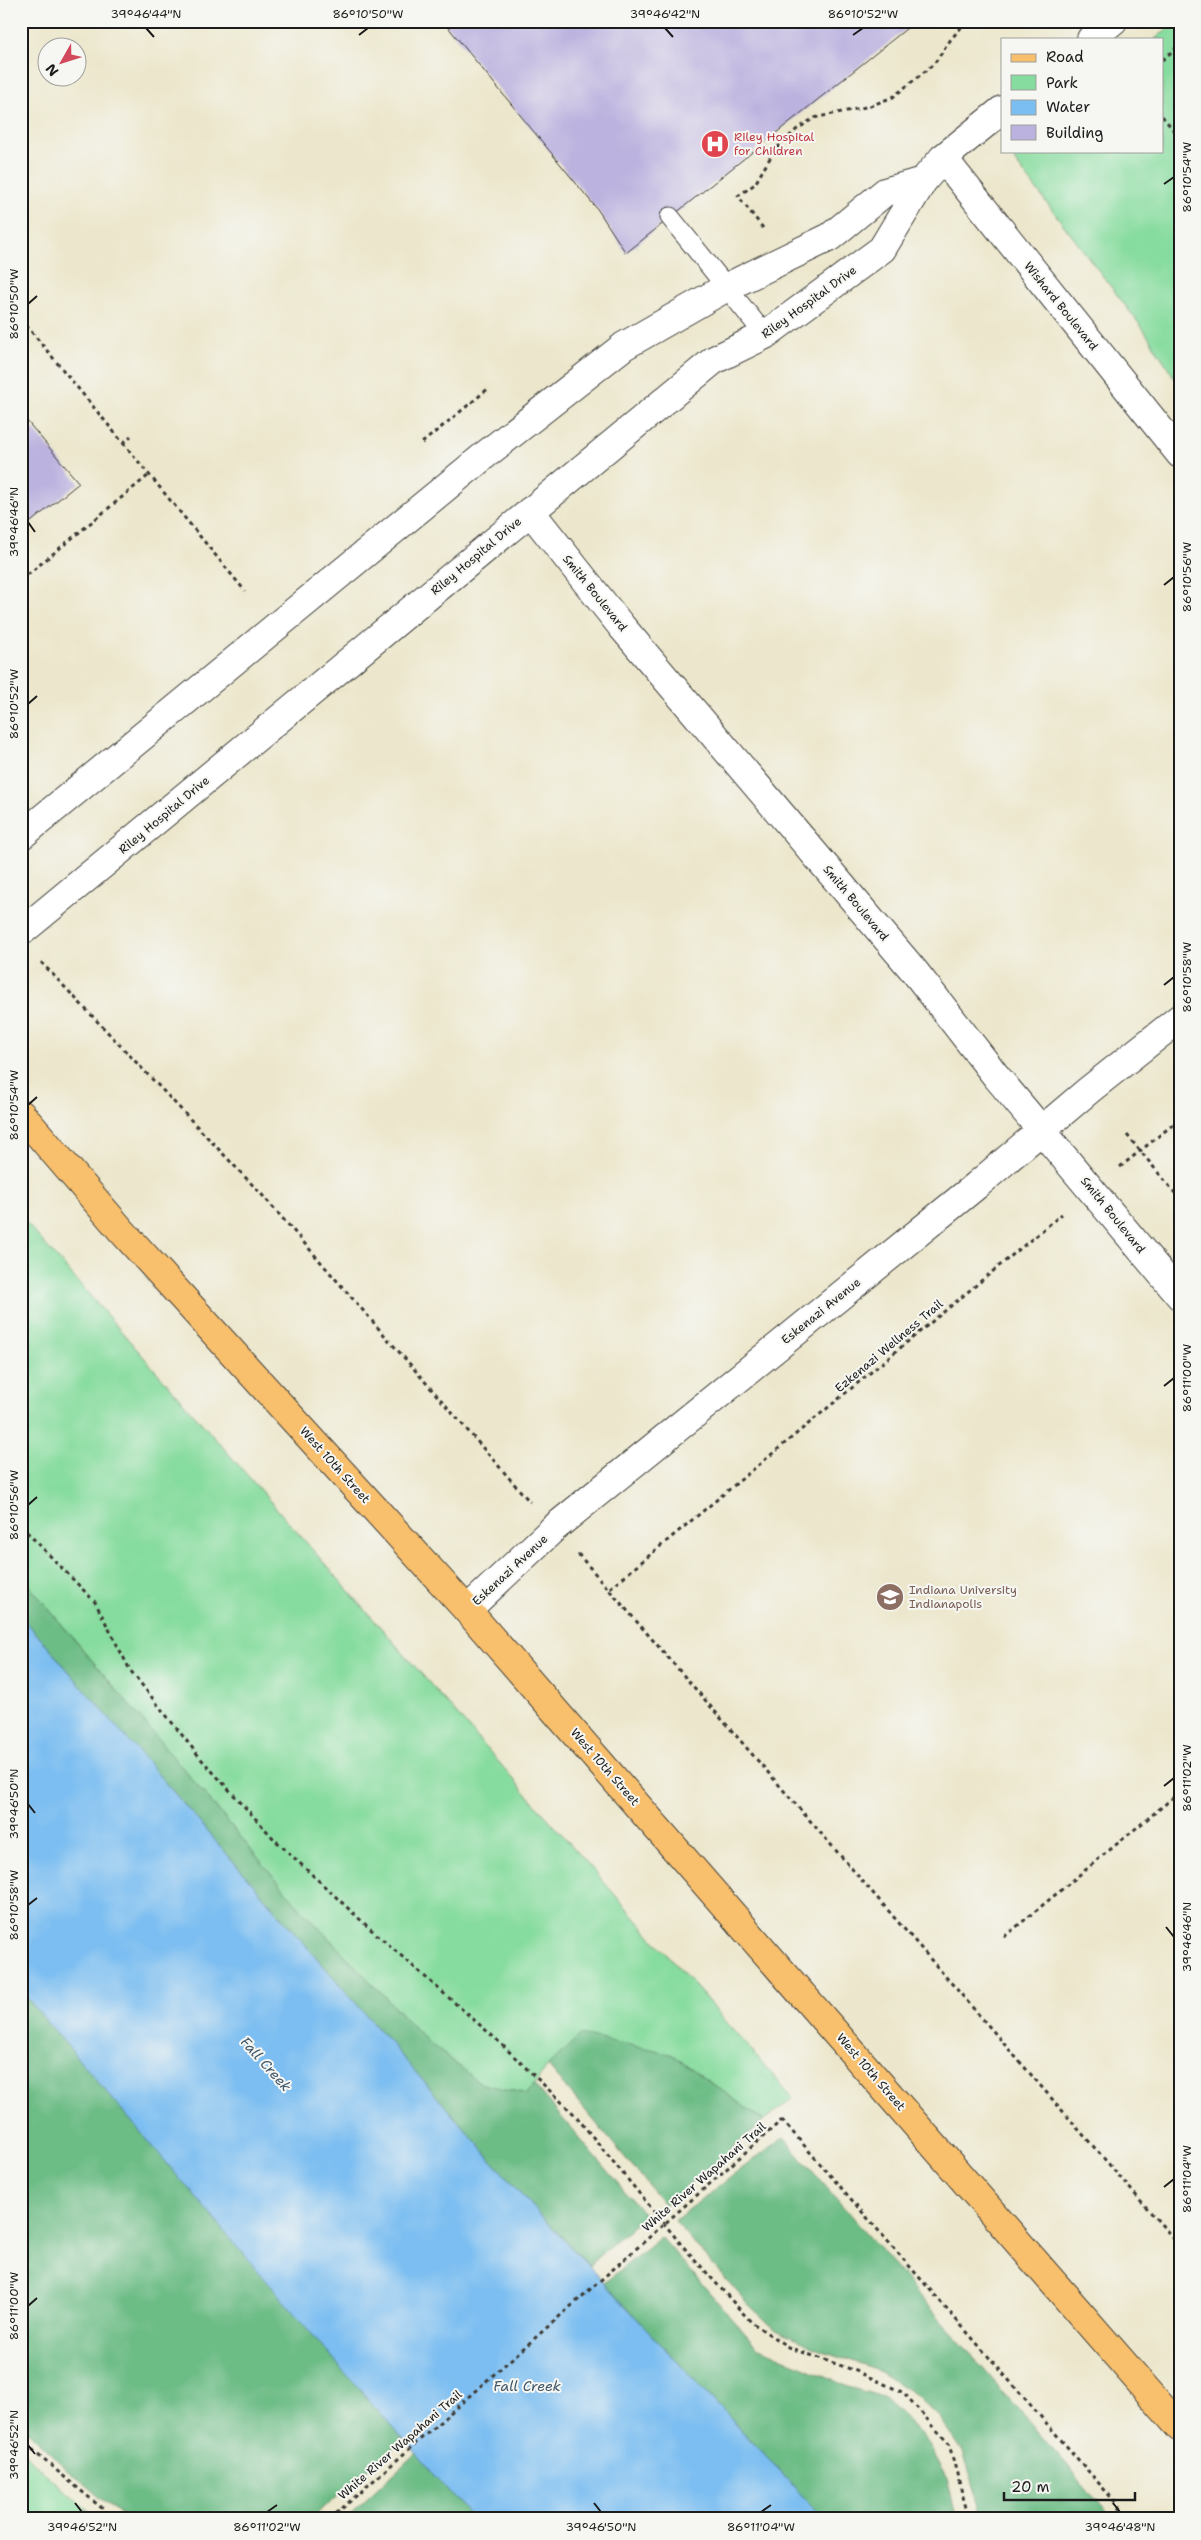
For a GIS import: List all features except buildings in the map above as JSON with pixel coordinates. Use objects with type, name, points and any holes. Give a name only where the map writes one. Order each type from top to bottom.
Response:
[{"type":"main road","name":"West 10th Street","points":[[21,1114],[121,1230],[467,1610],[1180,2428]]},
{"type":"street","points":[[1092,38],[1112,21]]},
{"type":"street","name":"Riley Hospital Drive","points":[[21,932],[714,360],[765,335],[882,249],[923,181],[943,158],[1001,111]]},
{"type":"street","name":"Wishard Boulevard","points":[[943,158],[1180,454]]},
{"type":"street","points":[[21,836],[485,455],[624,346],[727,287],[830,237],[885,192],[923,181]]},
{"type":"street","name":"Smith Boulevard","points":[[530,511],[622,627],[908,965],[1180,1296]]},
{"type":"street","name":"Eskenazi Avenue","points":[[467,1610],[554,1528],[1180,1018]]},
{"type":"lane","points":[[670,217],[765,335]]},
{"type":"path","points":[[764,228],[738,196],[760,177],[774,151],[814,118],[870,106],[893,97],[934,64],[951,39],[967,21]]},
{"type":"path","points":[[1164,58],[1180,46]]},
{"type":"path","points":[[1164,118],[1180,138]]},
{"type":"path","points":[[21,319],[245,590]]},
{"type":"path","points":[[422,444],[489,388]]},
{"type":"path","points":[[123,443],[131,436]]},
{"type":"path","points":[[21,580],[150,475]]},
{"type":"path","points":[[46,968],[264,1196],[501,1470]]},
{"type":"path","name":"Ezkenazi Wellness Trail","points":[[1180,1119],[1092,1189],[610,1588],[671,1662],[1180,2246]]},
{"type":"path","points":[[1126,1134],[1180,1199]]},
{"type":"path","points":[[21,1526],[95,1602],[130,1670],[202,1760],[261,1825],[366,1925],[498,2040],[574,2114],[680,2244],[751,2322],[788,2346],[856,2371],[904,2393],[949,2444],[969,2519]]},
{"type":"path","points":[[1004,1937],[1180,1792]]},
{"type":"path","name":"White River Wapahani Trail","points":[[330,2519],[782,2120],[1130,2519]]},
{"type":"path","points":[[21,2438],[38,2455],[115,2519]]},
{"type":"green space","points":[[1176,21],[1180,21],[1180,386],[1144,330],[1014,160],[1024,152],[1164,152],[1164,38],[1156,38]]},
{"type":"green space","points":[[21,1217],[793,2098],[764,2121],[670,2053],[548,2066],[527,2094],[482,2084],[429,2043],[301,1909],[21,1576]]},
{"type":"green space","points":[[21,1576],[301,1909],[429,2043],[482,2084],[527,2094],[534,2085],[645,2215],[589,2266],[521,2194],[21,1616]]},
{"type":"green space","points":[[21,1991],[403,2439],[311,2519],[125,2519],[62,2465],[21,2424]]},
{"type":"green space","points":[[580,2035],[670,2053],[764,2121],[665,2205],[548,2066]]},
{"type":"green space","points":[[783,2137],[1113,2519],[984,2519],[963,2451],[938,2417],[912,2392],[873,2368],[822,2351],[776,2330],[747,2303],[674,2221]]},
{"type":"green space","points":[[661,2237],[757,2347],[849,2387],[883,2397],[921,2433],[947,2479],[957,2519],[824,2519],[604,2283]]},
{"type":"green space","points":[[21,2449],[35,2464],[98,2519],[21,2519]]},
{"type":"green space","points":[[416,2453],[473,2519],[345,2519]]},
{"type":"water","name":"Fall Creek","points":[[21,1616],[521,2194],[824,2519],[473,2519],[333,2359],[21,1991]]},
{"type":"place","name":"Riley Hospital for Children","points":[[715,144]]},
{"type":"place","name":"Indiana University Indianapolis","points":[[890,1597]]}]
